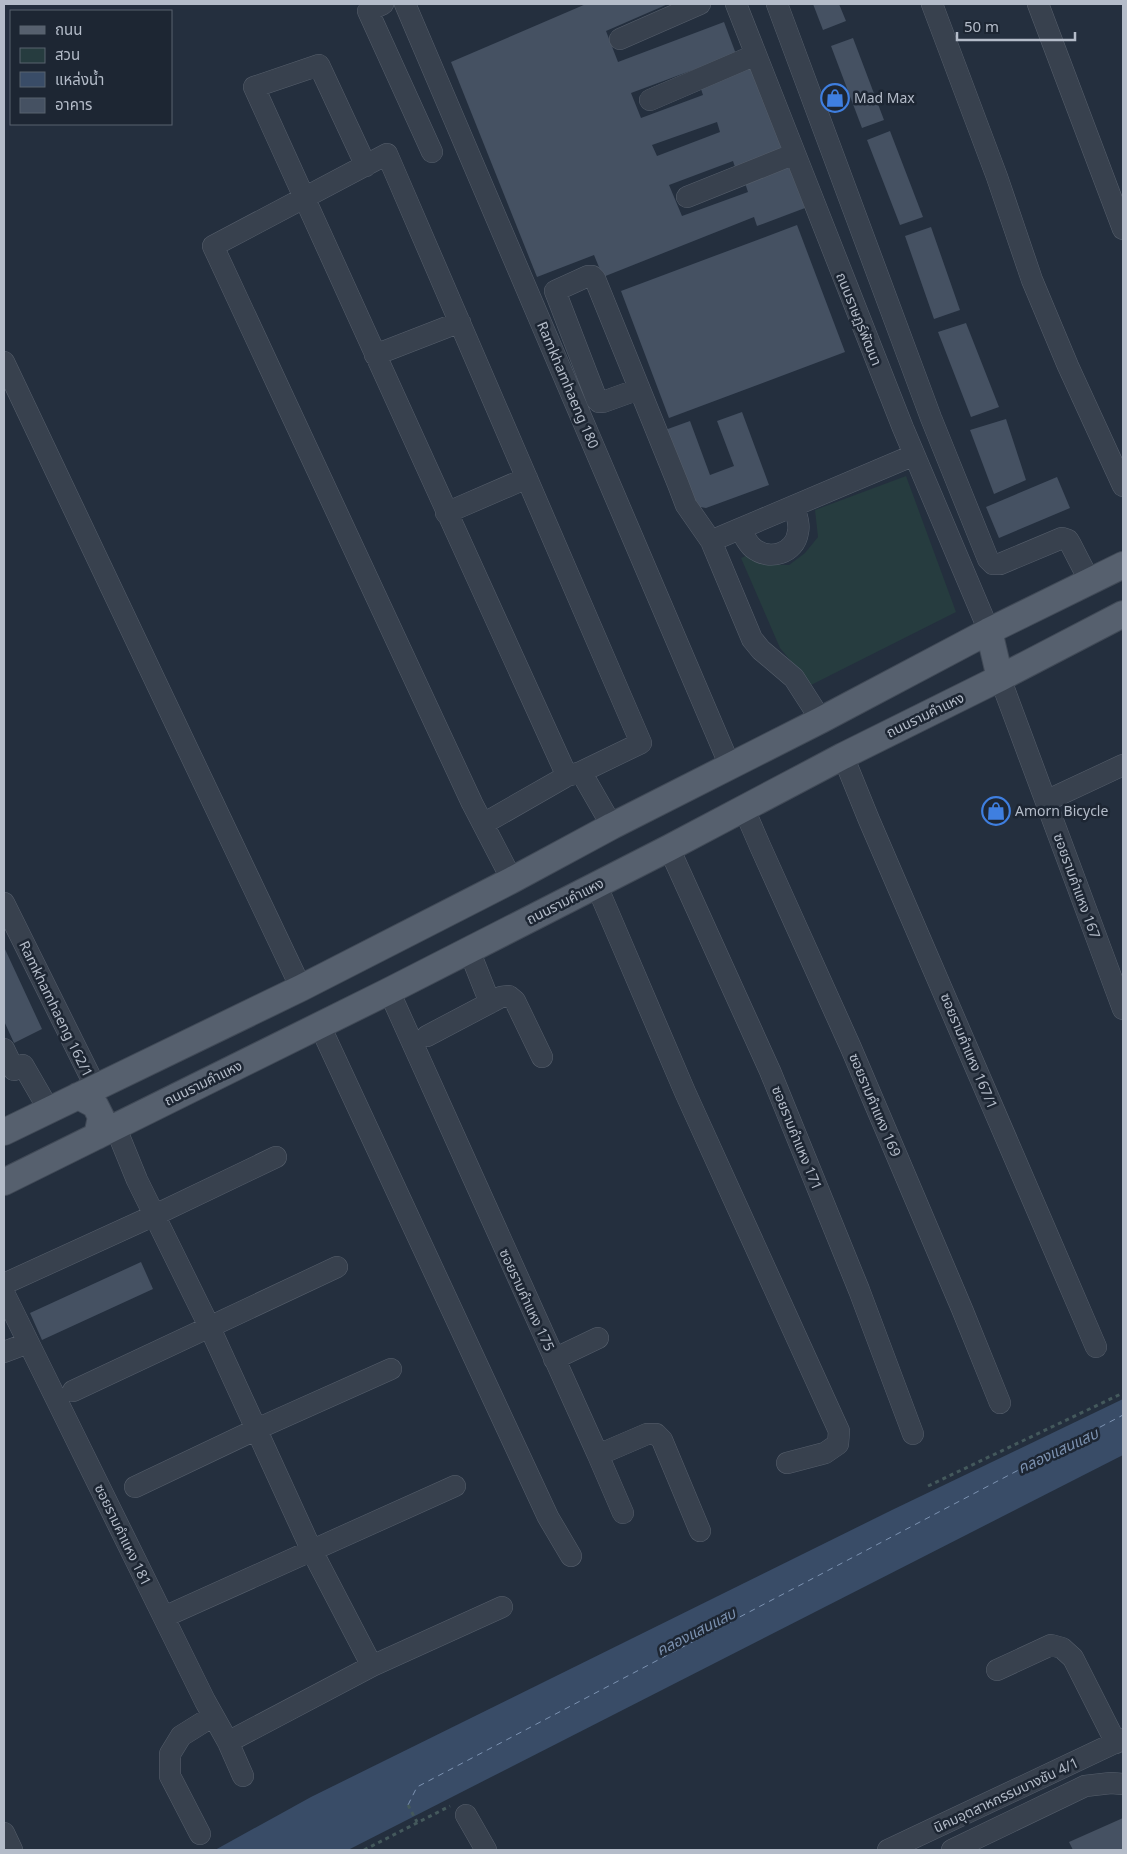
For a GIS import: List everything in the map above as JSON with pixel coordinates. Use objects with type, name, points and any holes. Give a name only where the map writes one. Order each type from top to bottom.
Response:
[{"type":"main road","points":[[4,1132],[301,988],[512,880],[612,826],[821,720],[989,631],[1123,565]]},
{"type":"main road","name":"ถนนรามคำแหง","points":[[4,1182],[389,992],[843,756],[1123,614]]},
{"type":"main road","points":[[989,631],[1000,678]]},
{"type":"main road","points":[[130,1071],[127,1089],[134,1100],[153,1108]]},
{"type":"main road","points":[[87,1092],[95,1104],[106,1131]]},
{"type":"street","name":"Ramkhamhaeng 180","points":[[405,4],[730,766]]},
{"type":"street","points":[[620,40],[700,4]]},
{"type":"street","name":"ถนนราษฏร์พัฒนา","points":[[736,4],[903,428],[989,631]]},
{"type":"street","points":[[777,4],[931,418],[988,559],[993,564],[1000,564],[1062,538],[1068,540],[1072,545],[1090,582]]},
{"type":"street","points":[[932,4],[1032,280],[1068,366],[1123,486]]},
{"type":"street","points":[[1038,4],[1123,228]]},
{"type":"street","points":[[375,5],[432,152]]},
{"type":"street","points":[[650,100],[755,55]]},
{"type":"street","points":[[366,166],[319,65],[254,87],[446,513],[574,774],[612,826]]},
{"type":"street","points":[[483,824],[574,774],[641,743],[387,154],[214,246],[483,824],[512,880]]},
{"type":"street","points":[[687,197],[794,154]]},
{"type":"street","points":[[639,389],[602,402],[597,400],[555,291],[588,276],[592,276],[595,279],[686,505],[711,541],[752,640],[794,678],[821,720]]},
{"type":"street","points":[[375,355],[460,322]]},
{"type":"street","points":[[4,362],[301,988]]},
{"type":"street","points":[[903,428],[931,418]]},
{"type":"street","points":[[711,541],[914,455]]},
{"type":"street","points":[[446,513],[527,478]]},
{"type":"street","points":[[740,529],[751,546],[758,551],[773,556],[782,553],[796,541],[798,533],[794,506]]},
{"type":"street","name":"ซอยรามคำแหง 167","points":[[1000,678],[1123,1009]]},
{"type":"street","name":"ซอยรามคำแหง 167/1","points":[[843,756],[1096,1346]]},
{"type":"street","points":[[1046,801],[1123,765]]},
{"type":"street","name":"ซอยรามคำแหง 169","points":[[744,809],[851,1048],[1000,1403]]},
{"type":"street","name":"ซอยรามคำแหง 171","points":[[669,848],[770,1071],[859,1290],[913,1434]]},
{"type":"street","points":[[596,884],[685,1092],[839,1431],[838,1444],[825,1453],[787,1463]]},
{"type":"street","name":"Ramkhamhaeng 162/1","points":[[4,903],[87,1092]]},
{"type":"street","points":[[469,950],[490,1003]]},
{"type":"street","name":"ซอยรามคำแหง 175","points":[[389,992],[623,1513]]},
{"type":"street","points":[[427,1036],[501,997],[509,996],[515,1000],[542,1057]]},
{"type":"street","points":[[320,1026],[544,1509],[571,1556]]},
{"type":"street","points":[[4,1049],[14,1070],[23,1065],[49,1110]]},
{"type":"street","points":[[106,1131],[138,1180],[210,1328],[311,1549],[372,1666]]},
{"type":"street","points":[[4,1284],[155,1216],[276,1157]]},
{"type":"street","points":[[73,1391],[337,1267]]},
{"type":"street","name":"ซอยรามคำแหง 181","points":[[4,1293],[213,1716],[228,1742],[243,1776]]},
{"type":"street","points":[[554,1359],[598,1338]]},
{"type":"street","points":[[4,1352],[28,1343]]},
{"type":"street","points":[[135,1487],[257,1429],[391,1369]]},
{"type":"street","points":[[598,1455],[647,1434],[656,1434],[662,1440],[700,1531]]},
{"type":"street","points":[[164,1617],[454,1486]]},
{"type":"street","points":[[228,1742],[372,1666],[502,1607]]},
{"type":"street","points":[[997,1670],[1051,1646],[1062,1648],[1073,1658],[1120,1741]]},
{"type":"street","points":[[200,1834],[170,1776],[170,1754],[181,1736],[213,1716]]},
{"type":"street","name":"นิคมอุตสาหกรรมบางชัน 4/1","points":[[888,1850],[1120,1741]]},
{"type":"street","points":[[952,1850],[1085,1786],[1110,1783],[1123,1784]]},
{"type":"street","points":[[466,1815],[486,1850]]},
{"type":"street","points":[[4,1833],[12,1850]]},
{"type":"path","points":[[928,1486],[1123,1394]]},
{"type":"path","points":[[364,1850],[458,1802],[466,1815]]},
{"type":"path","points":[[408,1805],[417,1822]]},
{"type":"green space","points":[[906,476],[956,612],[811,685],[780,648],[741,558],[748,555],[760,564],[789,565],[805,553],[818,537],[815,510]]},
{"type":"water","name":"คลองแสนแสบ","points":[[1123,1399],[1123,1455],[348,1850],[215,1850],[311,1797],[892,1510]]},
{"type":"building","points":[[586,4],[668,4],[606,31],[618,62],[724,22],[736,54],[631,93],[641,118],[703,95],[700,86],[752,66],[784,151],[736,170],[733,161],[669,185],[682,216],[748,192],[745,183],[789,167],[805,208],[757,226],[754,217],[603,277],[594,255],[537,277],[451,62]],"holes":[[[717,122],[720,132],[657,156],[652,145]]]},
{"type":"building","points":[[813,4],[839,4],[846,21],[823,30]]},
{"type":"building","points":[[853,38],[884,120],[862,128],[831,46]]},
{"type":"building","points":[[890,131],[923,217],[900,225],[867,140]]},
{"type":"building","points":[[797,225],[845,352],[669,418],[621,291]]},
{"type":"building","points":[[931,227],[960,310],[934,319],[905,236]]},
{"type":"building","points":[[966,323],[999,407],[971,417],[938,332]]},
{"type":"building","points":[[742,412],[769,485],[706,508],[694,506],[665,430],[690,421],[710,475],[734,466],[717,421]]},
{"type":"building","points":[[1006,419],[1026,480],[994,494],[970,430]]},
{"type":"building","points":[[1057,477],[1070,508],[999,538],[986,507]]},
{"type":"building","points":[[4,947],[42,1029],[14,1043],[4,1021]]},
{"type":"building","points":[[141,1262],[153,1289],[42,1340],[30,1313]]},
{"type":"building","points":[[1123,1818],[1123,1850],[1073,1850],[1069,1842]]},
{"type":"ferry route","points":[[408,1805],[417,1787],[1123,1415]]},
{"type":"place","name":"Mad Max","points":[[835,98]]},
{"type":"place","name":"Amorn Bicycle","points":[[996,811]]}]
